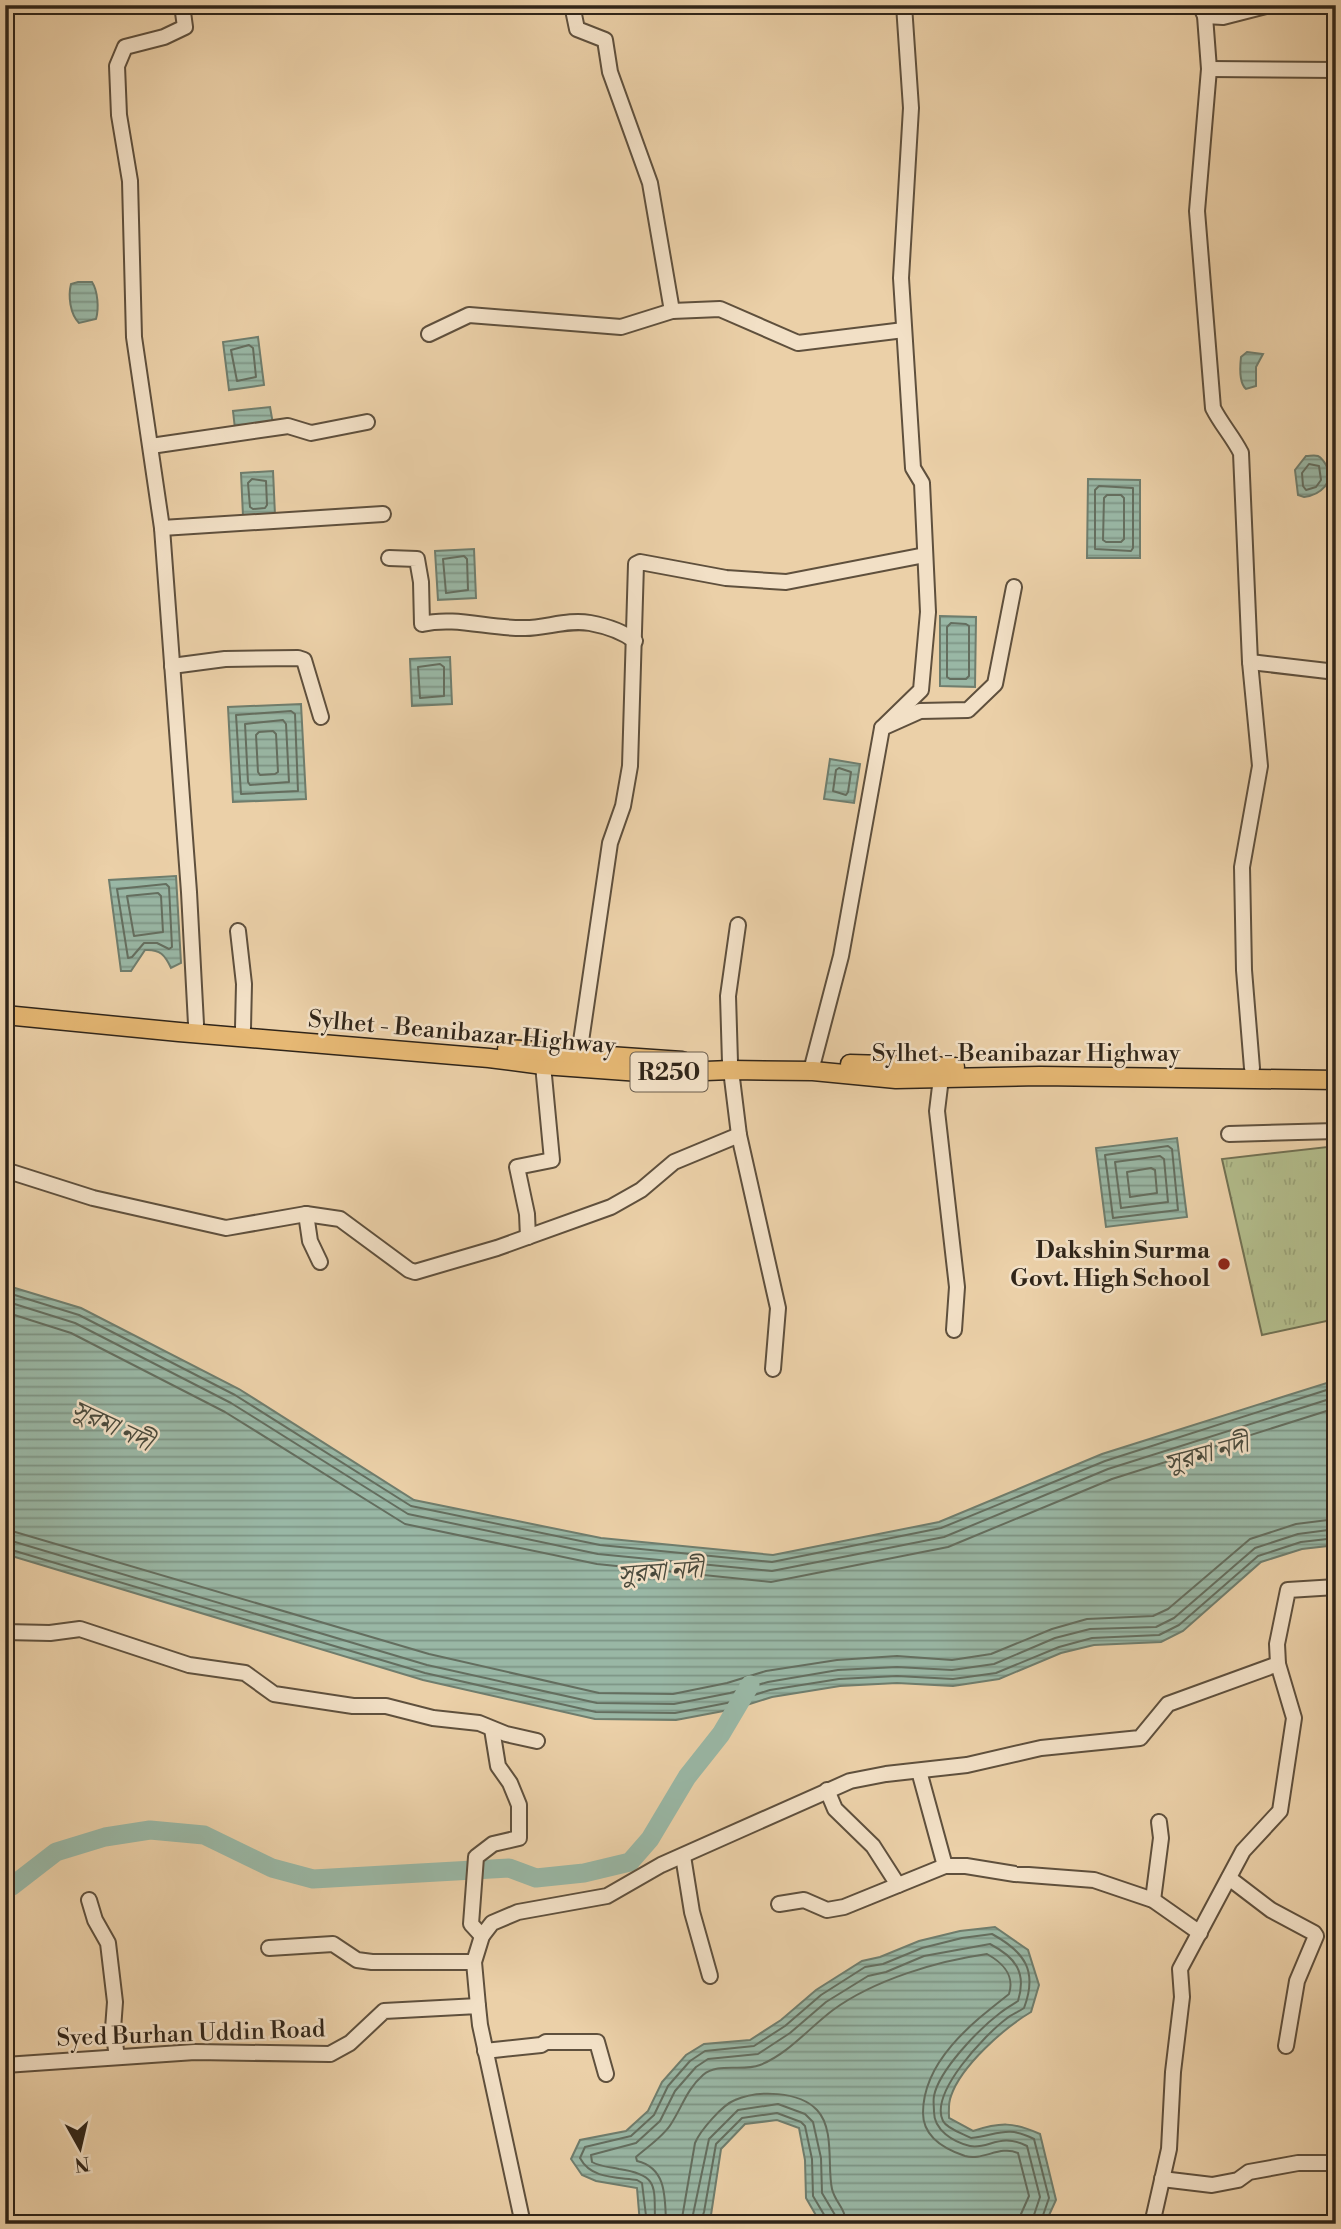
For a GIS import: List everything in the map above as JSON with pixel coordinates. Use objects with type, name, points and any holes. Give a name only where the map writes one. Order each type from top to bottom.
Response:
[{"type":"main road","name":"Sylhet - Beanibazar Highway","points":[[5,1005],[550,1059],[654,1073],[731,1066],[813,1063],[958,1067],[1336,1069]]},
{"type":"main road","name":"Sylhet - Beanibazar Highway","points":[[5,1015],[489,1058],[550,1059],[579,1055],[897,1079],[1040,1076],[1336,1080]]},
{"type":"street","points":[[182,5],[185,27],[164,37],[125,47],[117,66],[119,115],[130,181],[134,337],[162,527],[196,1024]]},
{"type":"street","points":[[572,5],[577,29],[605,40],[610,72],[650,183],[672,311]]},
{"type":"street","points":[[813,1063],[841,956],[882,728],[921,690],[928,612],[922,483],[913,467],[901,278],[911,108],[904,5]]},
{"type":"street","points":[[1252,1068],[1244,970],[1242,867],[1260,766],[1250,662],[1241,453],[1231,433],[1221,425],[1213,408],[1196,211],[1209,69],[1202,10],[1223,17],[1270,5]]},
{"type":"street","points":[[1209,69],[1336,70]]},
{"type":"street","points":[[429,334],[469,315],[621,327],[672,311],[720,309],[798,343],[904,330]]},
{"type":"street","points":[[150,446],[288,426],[311,433],[367,422]]},
{"type":"street","points":[[162,527],[383,514]]},
{"type":"street","points":[[579,1055],[610,843],[623,806],[630,766],[635,641],[634,569],[640,562],[726,578],[786,582],[925,555]]},
{"type":"street","points":[[388,558],[417,559],[421,582],[422,624],[437,620],[525,628],[588,622],[623,632],[635,641]]},
{"type":"street","points":[[882,728],[919,711],[968,710],[995,684],[1014,587]]},
{"type":"street","points":[[172,666],[225,659],[298,657],[304,660],[321,718]]},
{"type":"street","points":[[1250,662],[1336,672]]},
{"type":"street","points":[[738,925],[728,996],[731,1066],[739,1135],[778,1308],[773,1369]]},
{"type":"street","points":[[238,931],[244,984],[243,1028]]},
{"type":"street","points":[[528,1237],[527,1214],[517,1167],[552,1160],[550,1059]]},
{"type":"street","points":[[941,1078],[937,1111],[957,1287],[954,1330]]},
{"type":"street","points":[[1229,1134],[1336,1131]]},
{"type":"street","points":[[5,1170],[93,1198],[226,1227],[306,1214],[340,1219],[415,1272],[528,1237],[611,1207],[641,1190],[674,1161],[739,1135]]},
{"type":"street","points":[[306,1214],[310,1241],[320,1262]]},
{"type":"street","points":[[1152,2224],[1169,2149],[1173,2072],[1182,1997],[1180,1969],[1242,1851],[1280,1811],[1294,1718],[1278,1664],[1277,1644],[1288,1590],[1336,1587]]},
{"type":"street","points":[[5,1632],[50,1633],[80,1629],[189,1665],[245,1673],[274,1694],[353,1706],[386,1706],[433,1718],[479,1723],[537,1741]]},
{"type":"street","points":[[523,2224],[478,2006],[474,1962],[482,1936],[492,1923],[518,1912],[607,1896],[661,1865],[850,1781],[967,1765],[1041,1748],[1140,1738],[1168,1704],[1278,1664]]},
{"type":"street","points":[[482,1936],[471,1924],[476,1857],[493,1844],[519,1838],[519,1805],[510,1783],[498,1766],[492,1729]]},
{"type":"street","points":[[919,1771],[946,1866]]},
{"type":"street","points":[[827,1790],[835,1809],[873,1846],[898,1885]]},
{"type":"street","points":[[1153,1900],[1161,1838],[1159,1822]]},
{"type":"street","points":[[683,1856],[692,1912],[710,1976]]},
{"type":"street","points":[[779,1903],[804,1900],[827,1910],[844,1907],[946,1866],[966,1866],[1015,1874],[1094,1880],[1153,1900],[1200,1933]]},
{"type":"street","points":[[1228,1878],[1271,1910],[1316,1936],[1297,1982],[1286,2046]]},
{"type":"street","points":[[89,1900],[95,1920],[108,1943],[115,2002],[113,2029],[117,2057]]},
{"type":"street","points":[[269,1948],[333,1944],[357,1960],[372,1962],[474,1962]]},
{"type":"street","name":"Syed Burhan Uddin Road","points":[[5,2065],[195,2052],[330,2054],[350,2043],[384,2011],[478,2006]]},
{"type":"street","points":[[485,2050],[541,2045],[546,2042],[597,2042],[606,2074]]},
{"type":"street","points":[[1162,2179],[1212,2185],[1238,2180],[1249,2172],[1298,2163],[1336,2163]]},
{"type":"green space","points":[[1336,1146],[1336,1319],[1262,1335],[1222,1159]]},
{"type":"water","points":[[92,282],[94,286],[97,300],[96,319],[79,323],[74,315],[70,305],[70,289],[71,284]]},
{"type":"water","points":[[258,337],[264,385],[229,390],[223,342]]},
{"type":"water","points":[[1247,352],[1263,354],[1256,367],[1256,386],[1246,389],[1241,379],[1240,365],[1241,357]]},
{"type":"water","points":[[270,407],[273,424],[235,429],[233,411]]},
{"type":"water","points":[[1306,456],[1320,458],[1329,471],[1329,477],[1325,487],[1316,494],[1304,497],[1298,495],[1295,470]]},
{"type":"water","points":[[273,471],[275,515],[243,516],[241,473]]},
{"type":"water","points":[[1088,479],[1140,480],[1140,558],[1087,558]]},
{"type":"water","points":[[474,549],[476,598],[438,600],[435,551]]},
{"type":"water","points":[[940,616],[976,617],[975,687],[940,686]]},
{"type":"water","points":[[450,657],[452,704],[412,706],[410,659]]},
{"type":"water","points":[[301,704],[306,799],[233,802],[228,707]]},
{"type":"water","points":[[830,759],[860,764],[854,803],[824,799]]},
{"type":"water","points":[[176,876],[181,963],[171,968],[161,954],[145,950],[131,971],[121,971],[109,880]]},
{"type":"water","points":[[1177,1138],[1187,1217],[1106,1227],[1096,1148]]},
{"type":"water","name":"সুরমা নদী","points":[[5,1285],[81,1308],[239,1389],[414,1500],[601,1538],[773,1555],[939,1522],[1102,1454],[1336,1380],[1336,1545],[1302,1549],[1261,1562],[1183,1631],[1161,1642],[1094,1645],[1061,1653],[999,1679],[953,1686],[897,1683],[840,1686],[772,1697],[734,1709],[676,1720],[595,1719],[423,1680],[5,1554]]},
{"type":"water","points":[[995,1927],[1028,1950],[1039,1985],[1031,2012],[996,2038],[964,2072],[950,2099],[949,2118],[973,2131],[1007,2125],[1040,2134],[1056,2200],[1045,2224],[821,2224],[806,2198],[805,2160],[799,2128],[777,2120],[745,2124],[721,2149],[711,2215],[706,2224],[640,2224],[637,2188],[596,2181],[582,2175],[571,2159],[580,2140],[626,2131],[648,2111],[662,2082],[686,2055],[704,2044],[750,2040],[781,2020],[816,1990],[862,1961],[880,1957],[919,1941],[960,1931]]},
{"type":"waterway","points":[[5,1889],[56,1852],[105,1837],[150,1830],[204,1835],[272,1868],[313,1879],[509,1868],[536,1878],[584,1873],[630,1862],[650,1839],[687,1777],[721,1734],[750,1685]]},
{"type":"place","name":"Dakshin Surma Govt. High School","points":[[1224,1264]]}]
